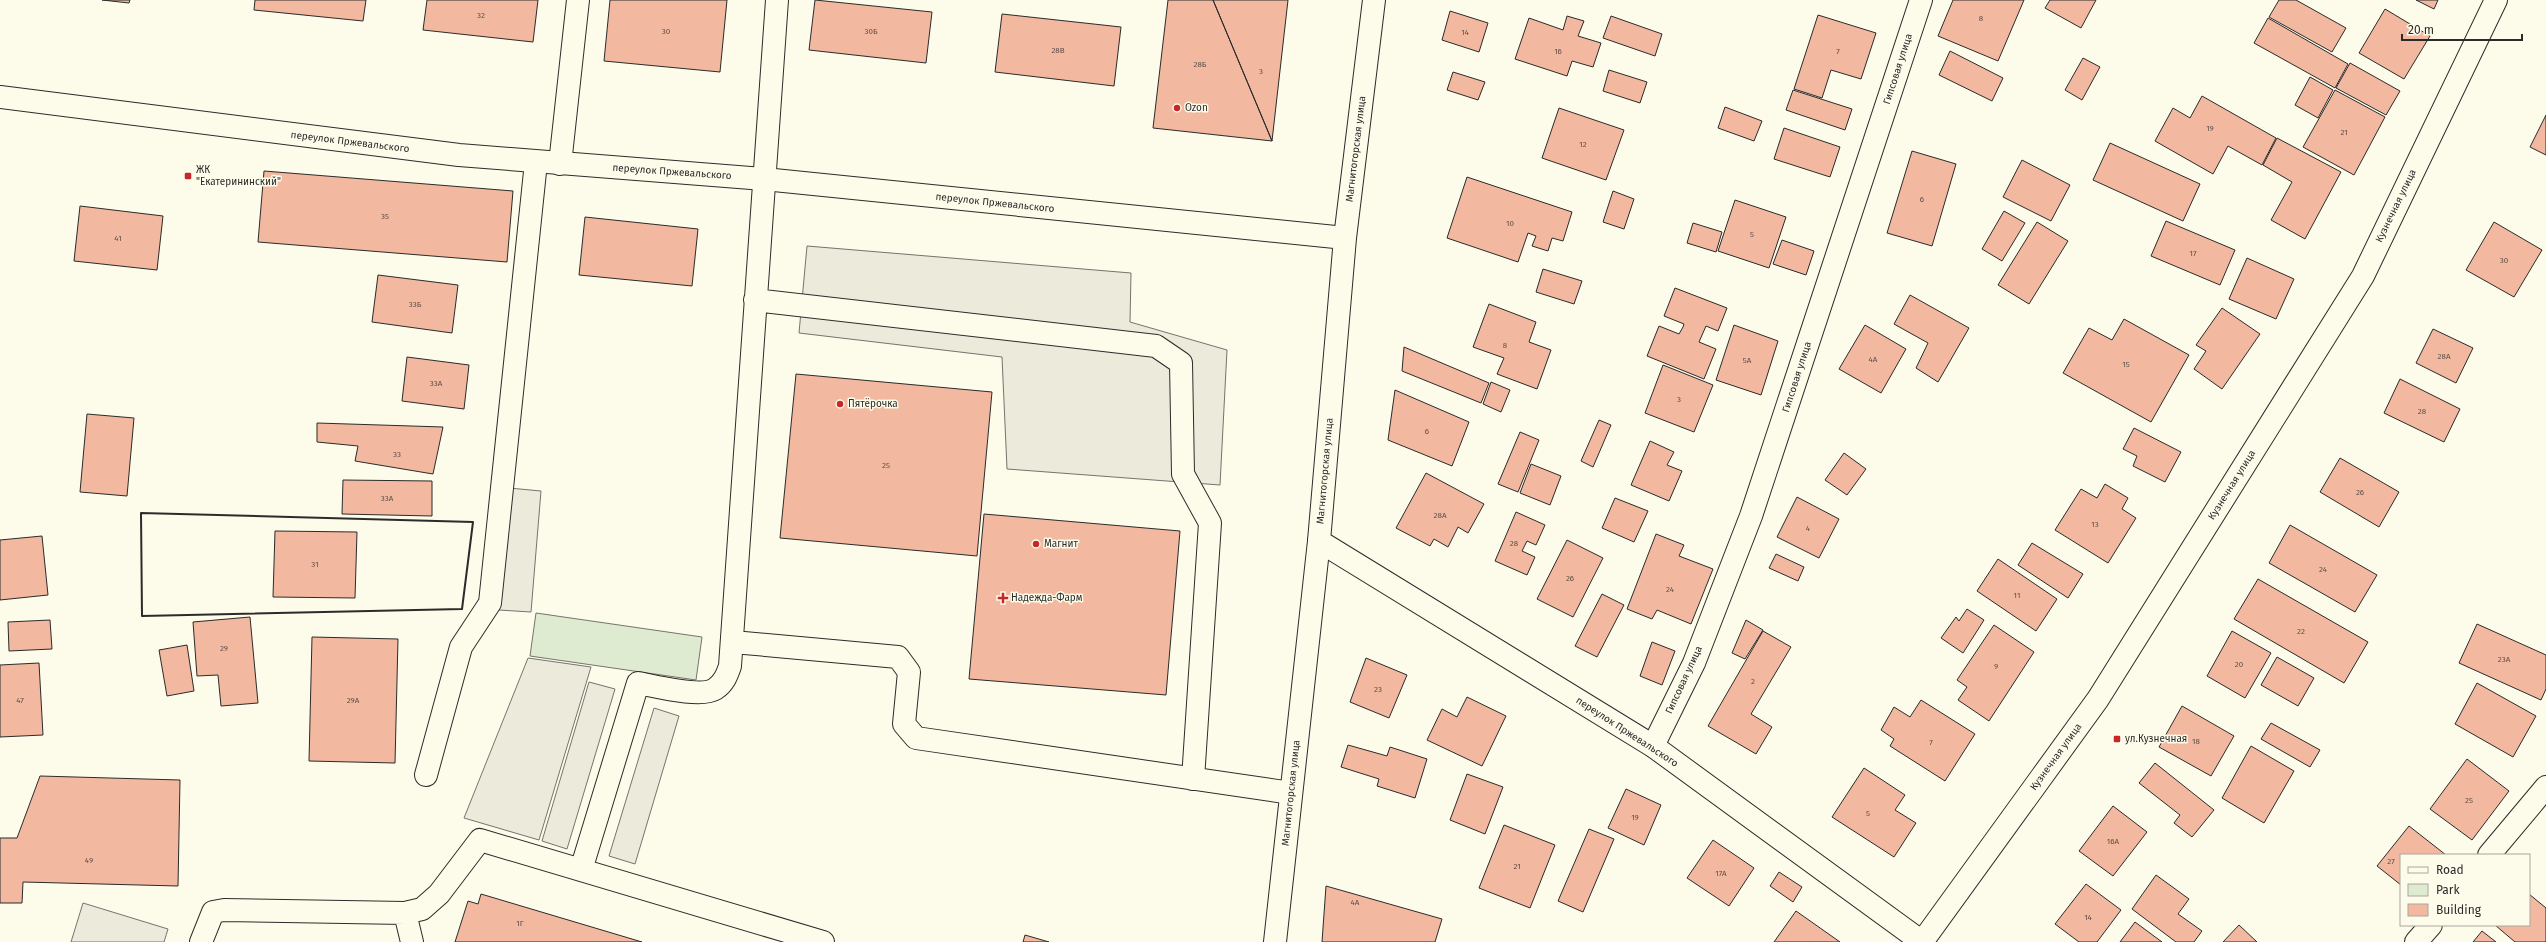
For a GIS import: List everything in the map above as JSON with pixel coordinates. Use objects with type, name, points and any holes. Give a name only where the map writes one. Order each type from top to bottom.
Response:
[{"type":"main road","points":[[560,164],[578,0]]},
{"type":"main road","points":[[581,870],[638,683],[700,692],[714,689],[724,680],[730,666],[733,642],[755,300],[777,0]]},
{"type":"main road","name":"Магнитогорская улица","points":[[1275,942],[1318,541],[1345,238],[1374,0]]},
{"type":"main road","name":"Гипсовая улица","points":[[1653,746],[1694,663],[1751,516],[1920,0]]},
{"type":"main road","name":"Кузнечная улица","points":[[1922,942],[2098,699],[2362,276],[2496,0]]},
{"type":"main road","name":"переулок Пржевальского","points":[[0,97],[459,156],[764,179],[1345,238]]},
{"type":"main road","points":[[426,775],[461,647],[490,603],[536,162]]},
{"type":"main road","points":[[755,300],[1156,346],[1182,363],[1183,474],[1210,523],[1193,779]]},
{"type":"main road","name":"переулок Пржевальского","points":[[1318,541],[1653,746],[1922,942]]},
{"type":"main road","points":[[733,642],[898,657],[909,672],[904,724],[916,738],[1291,792]]},
{"type":"main road","points":[[2490,854],[2546,787]]},
{"type":"main road","points":[[201,942],[213,912],[224,910],[405,913],[422,909],[439,894],[480,840],[823,942]]},
{"type":"main road","points":[[405,913],[412,942]]},
{"type":"main road","points":[[2416,942],[2430,926]]},
{"type":"green space","points":[[536,613],[702,637],[696,680],[530,656]]},
{"type":"shaded area","points":[[807,246],[1131,273],[1130,322],[1227,350],[1220,485],[1007,469],[1002,357],[799,333]]},
{"type":"shaded area","points":[[509,488],[541,491],[531,612],[499,610]]},
{"type":"shaded area","points":[[528,658],[591,667],[539,840],[464,818]]},
{"type":"shaded area","points":[[589,682],[615,689],[567,849],[542,841]]},
{"type":"shaded area","points":[[654,708],[679,716],[635,864],[609,856]]},
{"type":"shaded area","points":[[83,903],[168,929],[164,942],[71,942]]},
{"type":"building","points":[[102,0],[130,0],[129,3]]},
{"type":"building","points":[[255,0],[366,0],[363,21],[254,10]]},
{"type":"building","points":[[427,0],[538,0],[533,42],[423,30]]},
{"type":"building","points":[[610,0],[727,0],[720,72],[604,61]]},
{"type":"building","points":[[815,0],[932,12],[926,63],[809,50]]},
{"type":"building","points":[[1168,0],[1213,0],[1272,141],[1153,128]]},
{"type":"building","points":[[1213,0],[1288,0],[1272,141]]},
{"type":"building","points":[[1953,0],[2024,0],[1998,61],[1938,36]]},
{"type":"building","points":[[2050,0],[2096,0],[2081,28],[2045,8]]},
{"type":"building","points":[[2279,0],[2296,0],[2346,28],[2332,52],[2269,17]]},
{"type":"building","points":[[2416,0],[2438,0],[2434,9]]},
{"type":"building","points":[[2385,9],[2430,36],[2404,79],[2359,53]]},
{"type":"building","points":[[1450,11],[1488,23],[1479,52],[1442,40]]},
{"type":"building","points":[[1002,14],[1121,27],[1114,86],[995,72]]},
{"type":"building","points":[[1818,15],[1876,33],[1861,79],[1831,70],[1822,98],[1794,89]]},
{"type":"building","points":[[1567,16],[1584,21],[1578,36],[1601,43],[1593,67],[1572,61],[1567,76],[1515,59],[1529,18],[1563,30]]},
{"type":"building","points":[[1611,16],[1662,34],[1655,56],[1603,38]]},
{"type":"building","points":[[2268,18],[2348,64],[2335,88],[2254,43]]},
{"type":"building","points":[[1950,51],[2003,78],[1992,101],[1939,75]]},
{"type":"building","points":[[2083,58],[2100,67],[2082,100],[2065,90]]},
{"type":"building","points":[[2350,63],[2400,91],[2386,115],[2336,88]]},
{"type":"building","points":[[1609,70],[1647,82],[1640,103],[1603,91]]},
{"type":"building","points":[[1453,72],[1485,82],[1478,100],[1447,90]]},
{"type":"building","points":[[2310,77],[2333,90],[2318,118],[2295,105]]},
{"type":"building","points":[[1793,90],[1852,109],[1845,130],[1786,110]]},
{"type":"building","points":[[2335,90],[2385,117],[2354,175],[2303,147]]},
{"type":"building","points":[[2202,96],[2276,138],[2262,165],[2228,146],[2213,174],[2155,141],[2173,108],[2190,118]]},
{"type":"building","points":[[1725,107],[1762,121],[1754,141],[1718,128]]},
{"type":"building","points":[[1559,108],[1624,130],[1606,180],[1542,158]]},
{"type":"building","points":[[2546,115],[2546,155],[2530,147]]},
{"type":"building","points":[[1784,128],[1840,147],[1830,177],[1774,159]]},
{"type":"building","points":[[2277,138],[2341,172],[2305,239],[2271,220],[2292,182],[2263,165]]},
{"type":"building","points":[[2110,143],[2200,184],[2183,221],[2093,180]]},
{"type":"building","points":[[1912,151],[1956,164],[1932,246],[1887,233]]},
{"type":"building","points":[[2022,160],[2070,185],[2051,221],[2003,197]]},
{"type":"building","points":[[264,171],[513,191],[507,262],[258,242]]},
{"type":"building","points":[[1467,177],[1572,212],[1563,241],[1552,238],[1548,251],[1532,246],[1536,236],[1528,233],[1518,262],[1447,238]]},
{"type":"building","points":[[1613,191],[1634,199],[1624,229],[1603,222]]},
{"type":"building","points":[[1735,200],[1786,217],[1769,268],[1718,251]]},
{"type":"building","points":[[80,206],[163,216],[157,270],[74,261]]},
{"type":"building","points":[[2004,211],[2025,223],[2002,261],[1982,249]]},
{"type":"building","points":[[585,217],[698,229],[692,286],[579,275]]},
{"type":"building","points":[[2166,221],[2235,250],[2220,285],[2151,256]]},
{"type":"building","points":[[2037,222],[2068,241],[2029,304],[1998,285]]},
{"type":"building","points":[[2494,222],[2542,250],[2514,297],[2466,270]]},
{"type":"building","points":[[1693,223],[1722,232],[1716,252],[1687,243]]},
{"type":"building","points":[[1782,240],[1814,251],[1806,275],[1773,264]]},
{"type":"building","points":[[2247,258],[2294,279],[2276,319],[2229,299]]},
{"type":"building","points":[[1543,269],[1582,281],[1574,304],[1536,292]]},
{"type":"building","points":[[378,275],[458,285],[452,333],[372,322]]},
{"type":"building","points":[[1675,288],[1727,308],[1718,331],[1706,326],[1699,342],[1716,349],[1704,379],[1647,356],[1659,326],[1679,334],[1683,327],[1684,324],[1664,316]]},
{"type":"building","points":[[1910,295],[1969,328],[1938,382],[1916,368],[1928,343],[1894,324]]},
{"type":"building","points":[[1489,304],[1536,322],[1529,342],[1551,350],[1537,389],[1497,374],[1504,358],[1473,347]]},
{"type":"building","points":[[2222,308],[2260,334],[2222,389],[2194,369],[2206,351],[2196,345]]},
{"type":"building","points":[[2124,319],[2189,355],[2151,422],[2063,373],[2089,328],[2112,340]]},
{"type":"building","points":[[1734,325],[1778,341],[1761,395],[1716,380]]},
{"type":"building","points":[[1865,325],[1906,349],[1881,393],[1839,369]]},
{"type":"building","points":[[2433,329],[2473,348],[2456,383],[2416,363]]},
{"type":"building","points":[[1404,347],[1489,383],[1481,403],[1402,371]]},
{"type":"building","points":[[407,357],[469,365],[464,409],[402,401]]},
{"type":"building","points":[[1663,365],[1713,385],[1694,432],[1645,413]]},
{"type":"building","points":[[796,374],[992,392],[977,556],[780,538]]},
{"type":"building","points":[[2400,379],[2460,409],[2444,442],[2384,413]]},
{"type":"building","points":[[1491,382],[1510,390],[1501,412],[1483,404]]},
{"type":"building","points":[[1395,390],[1469,422],[1452,466],[1388,440]]},
{"type":"building","points":[[87,414],[134,418],[127,496],[80,492]]},
{"type":"building","points":[[1599,420],[1611,425],[1593,467],[1581,461]]},
{"type":"building","points":[[317,423],[443,427],[433,474],[355,461],[358,446],[317,442]]},
{"type":"building","points":[[2134,428],[2181,452],[2165,482],[2133,466],[2137,456],[2123,449]]},
{"type":"building","points":[[1520,432],[1539,440],[1518,492],[1498,484]]},
{"type":"building","points":[[1650,441],[1674,452],[1667,465],[1682,471],[1669,501],[1631,485]]},
{"type":"building","points":[[1844,453],[1866,469],[1847,495],[1825,480]]},
{"type":"building","points":[[2340,458],[2399,492],[2379,527],[2320,492]]},
{"type":"building","points":[[1531,464],[1561,476],[1550,505],[1520,493]]},
{"type":"building","points":[[1426,473],[1484,504],[1468,533],[1458,527],[1448,547],[1434,539],[1430,546],[1396,528]]},
{"type":"building","points":[[343,480],[432,481],[432,516],[342,514]]},
{"type":"building","points":[[2105,484],[2128,498],[2122,509],[2136,518],[2108,563],[2055,530],[2081,489],[2097,498]]},
{"type":"building","points":[[1797,497],[1839,519],[1819,558],[1777,537]]},
{"type":"building","points":[[1615,498],[1648,511],[1634,542],[1602,528]]},
{"type":"building","points":[[1516,512],[1545,525],[1536,545],[1527,541],[1522,551],[1535,557],[1527,575],[1495,561]]},
{"type":"building","points":[[984,514],[1180,531],[1166,695],[969,679]]},
{"type":"building","points":[[2290,525],[2377,575],[2355,612],[2269,563]]},
{"type":"building","points":[[275,531],[357,532],[355,598],[273,597]]},
{"type":"building","points":[[1656,534],[1684,545],[1679,556],[1713,569],[1691,624],[1657,610],[1652,619],[1627,609]]},
{"type":"building","points":[[42,536],[48,595],[0,600],[0,540]]},
{"type":"building","points":[[1567,540],[1603,558],[1573,617],[1537,599]]},
{"type":"building","points":[[2032,543],[2083,574],[2068,598],[2018,565]]},
{"type":"building","points":[[1776,554],[1804,567],[1798,581],[1769,568]]},
{"type":"building","points":[[1998,559],[2057,599],[2036,631],[1977,591]]},
{"type":"building","points":[[2258,579],[2368,642],[2344,683],[2234,619]]},
{"type":"building","points":[[1602,594],[1624,605],[1597,657],[1575,646]]},
{"type":"building","points":[[1967,609],[1984,620],[1963,653],[1941,638],[1956,617],[1959,621]]},
{"type":"building","points":[[250,617],[258,703],[221,706],[218,675],[197,676],[193,622]]},
{"type":"building","points":[[50,620],[52,649],[9,651],[8,622]]},
{"type":"building","points":[[1746,620],[1763,630],[1745,659],[1732,653]]},
{"type":"building","points":[[2477,624],[2546,655],[2546,689],[2541,700],[2459,663]]},
{"type":"building","points":[[1994,625],[2034,652],[1989,721],[1958,700],[1967,687],[1957,680]]},
{"type":"building","points":[[1763,631],[1791,647],[1751,714],[1772,727],[1756,754],[1708,726]]},
{"type":"building","points":[[2232,631],[2271,653],[2245,698],[2207,676]]},
{"type":"building","points":[[312,637],[398,639],[395,763],[309,761]]},
{"type":"building","points":[[1652,642],[1675,651],[1662,685],[1640,676]]},
{"type":"building","points":[[187,645],[194,691],[167,696],[159,650]]},
{"type":"building","points":[[2277,657],[2314,678],[2298,706],[2261,685]]},
{"type":"building","points":[[1366,658],[1407,675],[1389,718],[1350,702]]},
{"type":"building","points":[[39,663],[43,735],[0,737],[0,665]]},
{"type":"building","points":[[2477,683],[2536,716],[2513,757],[2455,724]]},
{"type":"building","points":[[1467,697],[1506,716],[1482,766],[1427,740],[1442,709],[1457,717]]},
{"type":"building","points":[[1921,700],[1975,734],[1945,781],[1890,746],[1894,739],[1881,730],[1894,707],[1910,717]]},
{"type":"building","points":[[2182,706],[2234,736],[2211,776],[2159,747]]},
{"type":"building","points":[[2271,723],[2320,750],[2310,767],[2261,739]]},
{"type":"building","points":[[1348,745],[1387,756],[1390,747],[1427,759],[1415,798],[1377,786],[1379,779],[1341,767]]},
{"type":"building","points":[[2251,746],[2294,771],[2264,823],[2222,798]]},
{"type":"building","points":[[2467,759],[2509,791],[2472,840],[2430,809]]},
{"type":"building","points":[[2155,763],[2214,810],[2192,837],[2174,823],[2180,815],[2139,783]]},
{"type":"building","points":[[1864,768],[1905,795],[1895,810],[1916,823],[1894,857],[1832,817]]},
{"type":"building","points":[[1467,774],[1503,787],[1485,834],[1450,820]]},
{"type":"building","points":[[40,776],[180,780],[178,886],[23,882],[22,903],[0,903],[0,838],[17,838]]},
{"type":"building","points":[[1626,789],[1661,805],[1644,845],[1608,828]]},
{"type":"building","points":[[2113,806],[2147,832],[2113,876],[2079,851]]},
{"type":"building","points":[[1504,825],[1555,845],[1530,908],[1479,888]]},
{"type":"building","points":[[2409,826],[2445,854],[2400,854],[2400,884],[2377,866]]},
{"type":"building","points":[[1589,829],[1614,839],[1583,912],[1558,901]]},
{"type":"building","points":[[1713,840],[1754,868],[1729,906],[1687,878]]},
{"type":"building","points":[[1779,872],[1802,887],[1793,902],[1770,886]]},
{"type":"building","points":[[2156,875],[2189,899],[2178,914],[2202,931],[2194,942],[2176,942],[2132,909]]},
{"type":"building","points":[[2086,884],[2121,910],[2097,942],[2079,942],[2055,924]]},
{"type":"building","points":[[1326,886],[1442,919],[1435,942],[1322,942]]},
{"type":"building","points":[[481,894],[642,942],[455,942],[468,901],[478,904]]},
{"type":"building","points":[[2530,895],[2546,908],[2546,942],[2515,942],[2496,926],[2530,926]]},
{"type":"building","points":[[1796,911],[1840,942],[1774,942]]},
{"type":"building","points":[[2135,922],[2162,942],[2120,942]]},
{"type":"building","points":[[2239,925],[2257,942],[2223,942]]},
{"type":"building","points":[[2482,931],[2496,942],[2473,942]]},
{"type":"building","points":[[1025,935],[1049,942],[1023,942]]},
{"type":"wall","points":[[141,513],[473,522],[462,609],[142,616],[141,513]]},
{"type":"place","name":"Ozon","points":[[1177,108]]},
{"type":"place","name":"ЖК \"Екатерининский\"","points":[[188,176]]},
{"type":"place","name":"Пятёрочка","points":[[840,404]]},
{"type":"place","name":"Магнит","points":[[1036,544]]},
{"type":"place","name":"Надежда-Фарм","points":[[1003,598]]},
{"type":"place","name":"ул.Кузнечная","points":[[2117,739]]}]
